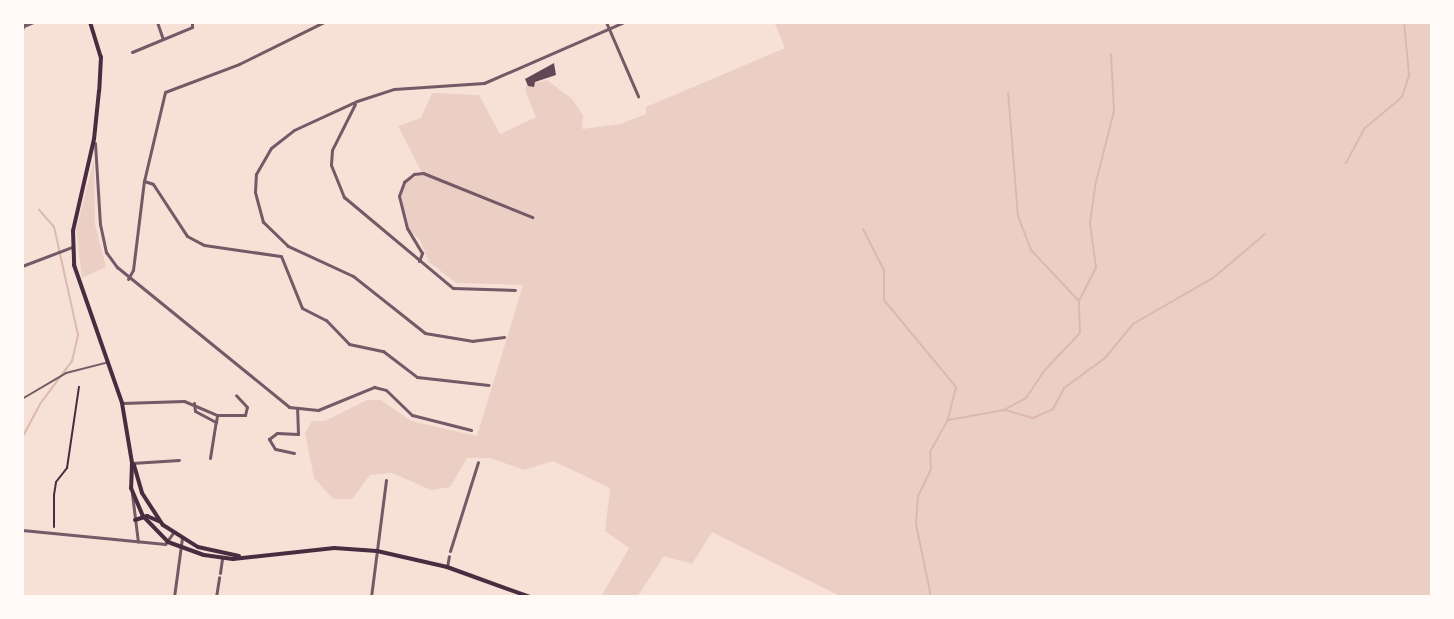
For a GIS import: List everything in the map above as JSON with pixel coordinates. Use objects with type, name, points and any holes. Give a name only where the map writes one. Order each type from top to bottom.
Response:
[{"type":"main road","points":[[90,22],[101,57],[94,139],[71,248],[78,282],[122,403],[132,463],[142,493],[163,525]]},
{"type":"main road","points":[[132,463],[131,488],[143,516],[168,542],[181,549],[222,558],[334,548],[377,551],[447,567],[530,597]]},
{"type":"main road","points":[[143,516],[212,551],[242,557]]},
{"type":"main road","points":[[135,520],[143,516]]},
{"type":"street","points":[[23,27],[34,22]]},
{"type":"street","points":[[157,22],[163,39]]},
{"type":"street","points":[[132,52],[192,27],[192,22]]},
{"type":"street","points":[[128,279],[133,270],[144,181],[165,92],[239,64],[324,22]]},
{"type":"street","points":[[606,22],[638,96]]},
{"type":"street","points":[[504,337],[473,341],[425,333],[353,276],[288,246],[263,222],[257,206],[256,174],[264,157],[294,130],[357,101],[394,89],[484,83],[624,22]]},
{"type":"street","points":[[357,101],[332,150],[336,182],[344,197],[453,288],[515,290]]},
{"type":"street","points":[[94,139],[100,224],[106,252],[128,279],[289,407],[318,410],[373,387],[385,389],[412,415],[471,430]]},
{"type":"street","points":[[419,261],[422,253],[407,228],[399,196],[408,177],[423,173],[532,217]]},
{"type":"street","points":[[144,181],[157,190],[187,236],[204,245],[281,256]]},
{"type":"street","points":[[281,256],[288,246]]},
{"type":"street","points":[[22,266],[71,248]]},
{"type":"street","points":[[281,256],[301,308],[327,320],[349,344],[383,351],[416,377],[489,385]]},
{"type":"street","points":[[122,403],[194,403],[217,415],[245,415],[247,407],[236,395]]},
{"type":"street","points":[[194,403],[195,411],[216,422]]},
{"type":"street","points":[[294,453],[275,449],[269,439],[277,433],[298,434],[297,408]]},
{"type":"street","points":[[210,458],[217,415]]},
{"type":"street","points":[[132,463],[179,460]]},
{"type":"street","points":[[447,567],[478,462]]},
{"type":"street","points":[[371,597],[386,480]]},
{"type":"street","points":[[131,488],[138,542]]},
{"type":"street","points":[[22,530],[138,542],[168,542],[173,533]]},
{"type":"street","points":[[174,597],[182,538]]},
{"type":"street","points":[[216,597],[222,558]]},
{"type":"lane","points":[[22,34],[23,27]]},
{"type":"lane","points":[[22,399],[66,373],[109,362]]},
{"type":"path","points":[[54,532],[56,482],[67,468],[79,387]]},
{"type":"shaded area","points":[[774,22],[1432,22],[1432,597],[842,597],[712,532],[692,564],[664,556],[637,597],[601,597],[629,548],[605,531],[610,488],[553,461],[524,470],[490,458],[467,458],[450,487],[431,490],[392,473],[370,475],[352,499],[333,499],[314,478],[305,433],[312,421],[325,421],[367,400],[381,400],[411,421],[477,436],[523,285],[456,283],[429,262],[420,240],[409,230],[401,195],[405,183],[422,173],[398,126],[421,118],[432,93],[479,95],[500,134],[536,117],[525,90],[527,85],[547,80],[572,99],[583,115],[582,129],[620,124],[646,114],[646,107],[785,48]]},
{"type":"shaded area","points":[[94,159],[95,224],[106,267],[82,278],[76,230]]},
{"type":"building","points":[[554,63],[556,75],[535,82],[534,87],[528,86],[525,79]]},
{"type":"waterway","points":[[1346,163],[1365,128],[1402,97],[1409,75],[1404,22]]},
{"type":"waterway","points":[[1079,301],[1096,268],[1090,223],[1095,186],[1114,111],[1111,54]]},
{"type":"waterway","points":[[931,597],[916,524],[918,496],[931,469],[930,452],[948,420],[1004,410],[1026,398],[1044,371],[1080,333],[1079,301],[1031,250],[1018,216],[1008,92]]},
{"type":"waterway","points":[[22,438],[40,404],[72,361],[78,335],[54,227],[39,210]]},
{"type":"waterway","points":[[863,229],[884,270],[884,300],[956,387],[948,419]]},
{"type":"waterway","points":[[1005,410],[1033,418],[1053,409],[1064,388],[1105,358],[1133,324],[1213,278],[1265,234]]}]
